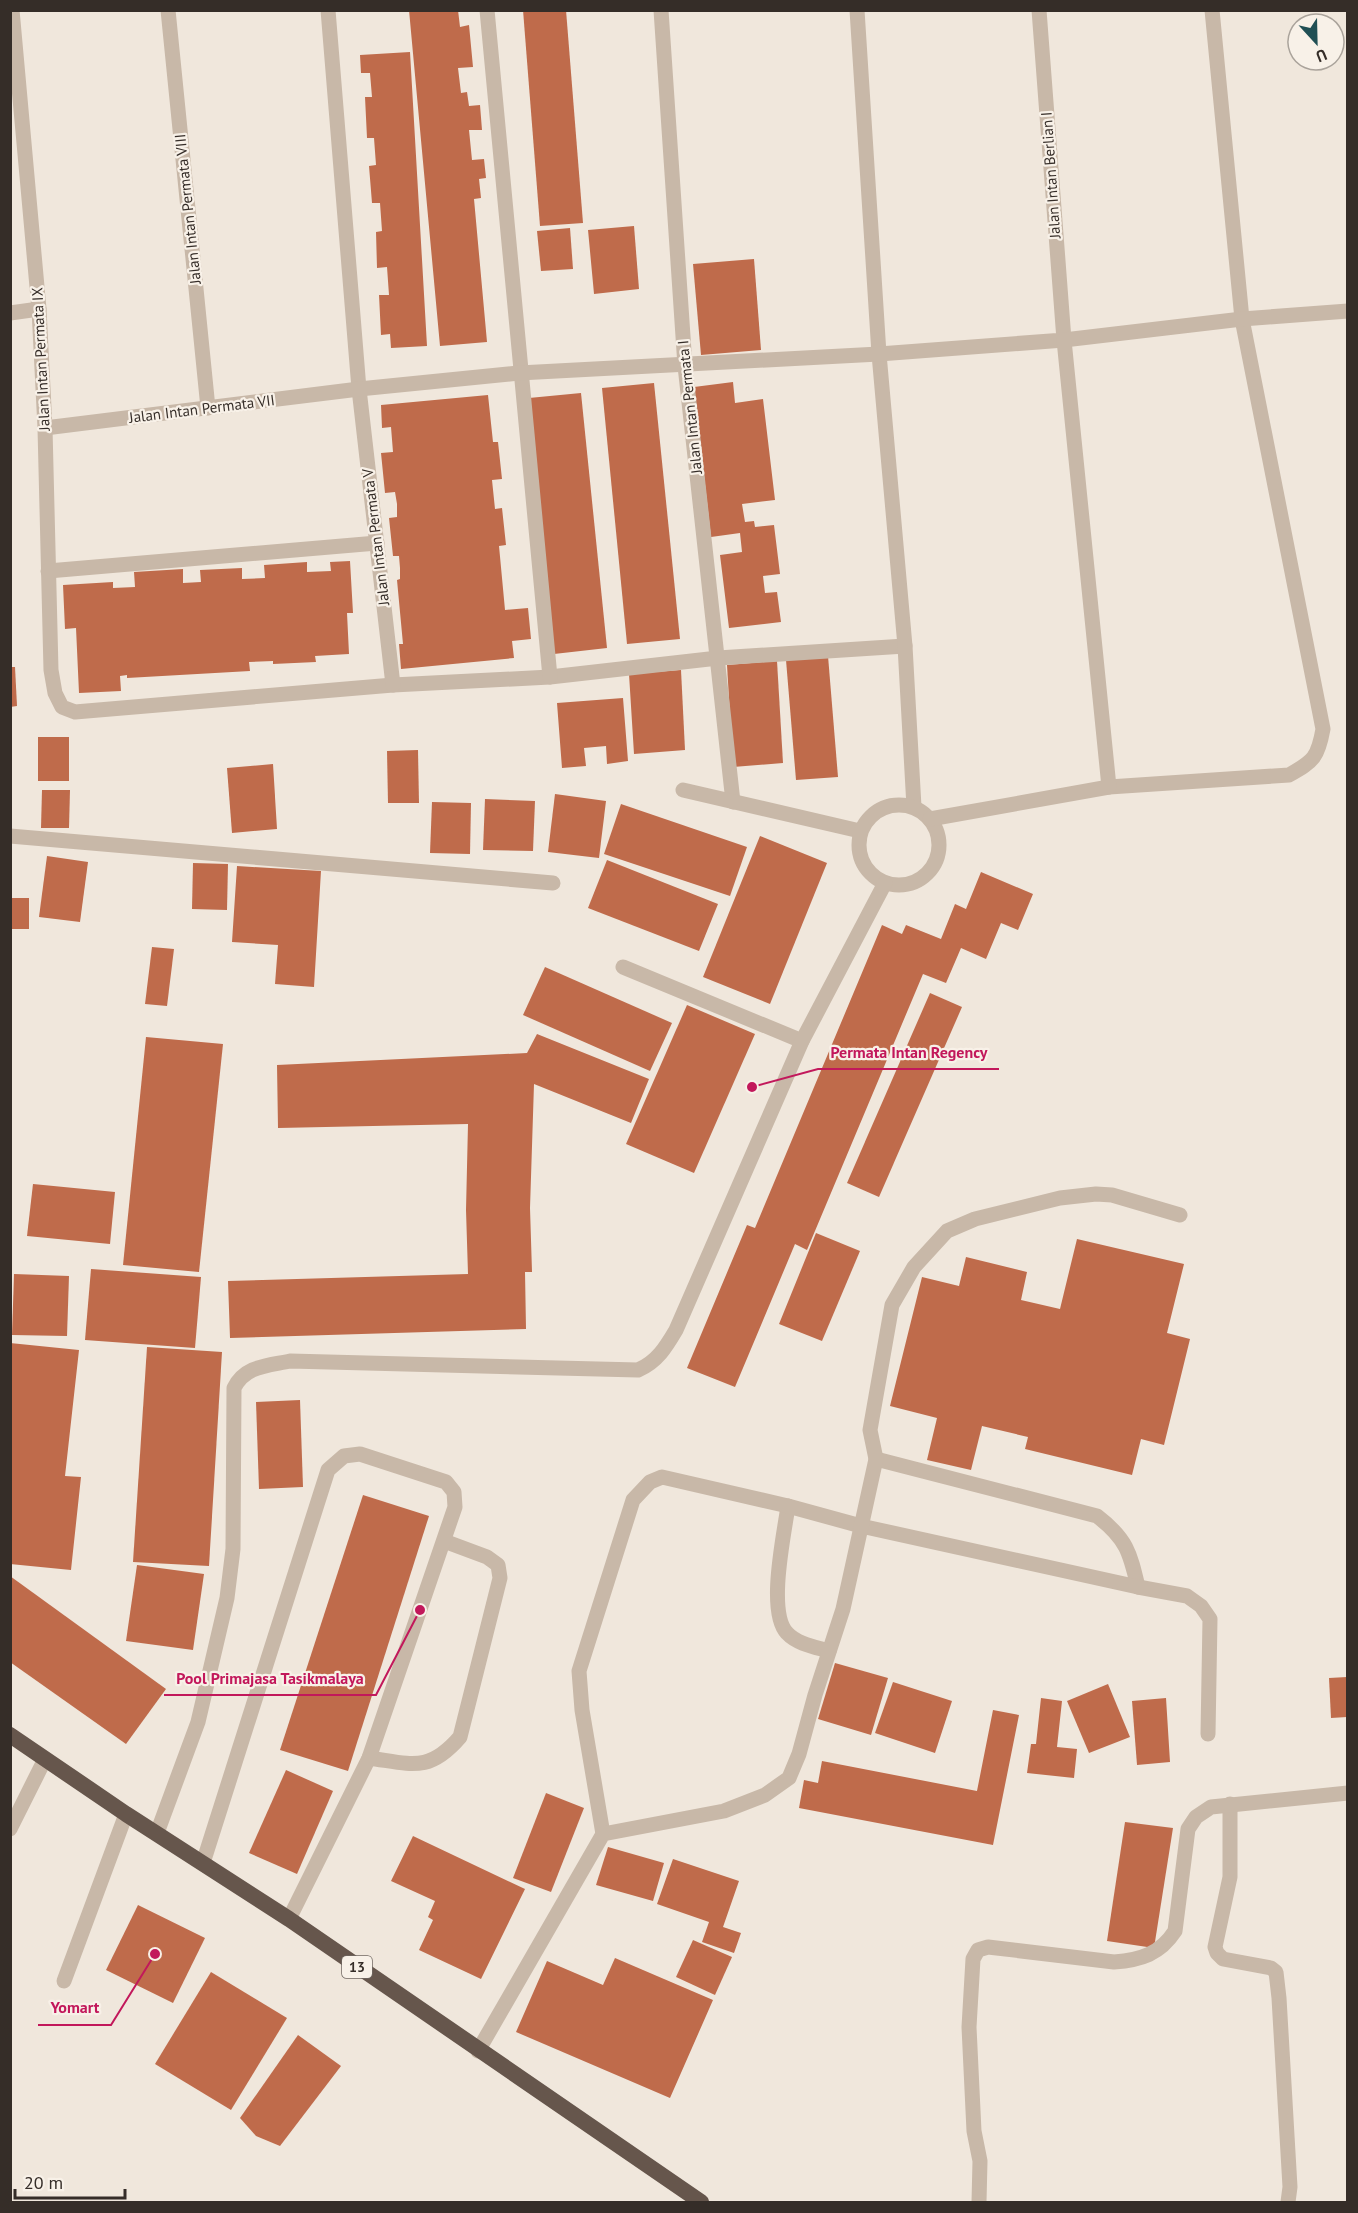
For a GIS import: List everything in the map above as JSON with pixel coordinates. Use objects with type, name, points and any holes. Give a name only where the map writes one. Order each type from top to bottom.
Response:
[{"type":"highway","name":"13","points":[[10,1735],[289,1920],[701,2202]]},
{"type":"street","name":"Jalan Intan Permata IX","points":[[12,10],[39,309],[45,428],[51,670],[55,693],[62,707],[75,712],[393,685]]},
{"type":"street","name":"Jalan Intan Permata VIII","points":[[168,10],[208,408]]},
{"type":"street","name":"Jalan Intan Permata V","points":[[328,10],[359,389],[393,685]]},
{"type":"street","points":[[487,10],[519,374],[550,677]]},
{"type":"street","name":"Jalan Intan Permata I","points":[[661,10],[685,366],[733,802]]},
{"type":"street","points":[[858,10],[879,354],[905,646],[914,807]]},
{"type":"street","name":"Jalan Intan Berlian I","points":[[1039,10],[1064,340],[1109,787]]},
{"type":"street","points":[[930,819],[1109,787],[1289,775],[1308,764],[1319,752],[1323,729],[1242,319],[1212,10]]},
{"type":"street","points":[[10,313],[39,309]]},
{"type":"street","name":"Jalan Intan Permata VII","points":[[45,428],[359,389],[519,374],[879,354],[1064,340],[1242,319],[1347,311]]},
{"type":"street","points":[[48,571],[378,543]]},
{"type":"street","points":[[393,685],[550,677],[718,658],[905,646]]},
{"type":"street","points":[[683,790],[860,831]]},
{"type":"street","points":[[892,805],[914,807],[930,819],[939,838],[937,859],[925,876],[906,885],[885,883],[868,871],[859,852],[860,831],[873,814],[892,805]]},
{"type":"street","points":[[10,836],[553,883]]},
{"type":"street","points":[[157,1833],[198,1722],[226,1598],[233,1549],[234,1389],[240,1376],[259,1368],[290,1361],[638,1370],[648,1366],[657,1358],[676,1330],[802,1041],[885,883]]},
{"type":"street","points":[[623,967],[802,1041]]},
{"type":"street","points":[[603,1834],[723,1811],[765,1795],[789,1778],[799,1754],[843,1609],[876,1459],[870,1430],[892,1305],[914,1267],[947,1231],[975,1219],[1060,1198],[1096,1194],[1112,1195],[1180,1215]]},
{"type":"street","points":[[203,1863],[328,1470],[344,1456],[360,1454],[446,1482],[454,1492],[455,1507],[369,1758],[289,1920]]},
{"type":"street","points":[[876,1459],[1097,1516],[1111,1527],[1129,1550],[1138,1587]]},
{"type":"street","points":[[478,2051],[603,1834],[582,1710],[579,1671],[633,1500],[650,1482],[662,1478],[788,1506],[861,1526],[1187,1596],[1201,1606],[1210,1619],[1208,1734]]},
{"type":"street","points":[[788,1506],[777,1593],[779,1623],[798,1641],[829,1651]]},
{"type":"street","points":[[369,1758],[410,1764],[430,1762],[449,1750],[460,1737],[500,1578],[498,1565],[487,1557],[444,1540]]},
{"type":"street","points":[[10,1829],[45,1759]]},
{"type":"street","points":[[979,2202],[980,2161],[974,2130],[969,2027],[974,1959],[978,1950],[988,1947],[1114,1962],[1132,1961],[1149,1956],[1167,1942],[1175,1931],[1188,1829],[1196,1816],[1211,1807],[1347,1792]]},
{"type":"street","points":[[1230,1804],[1230,1877],[1215,1947],[1223,1959],[1271,1968],[1276,1972],[1290,2187],[1288,2202]]},
{"type":"street","points":[[64,1981],[126,1814]]},
{"type":"building","points":[[409,10],[458,10],[460,27],[469,25],[473,67],[458,68],[461,93],[467,92],[469,106],[480,105],[482,130],[469,130],[472,160],[484,159],[486,178],[479,179],[481,198],[474,199],[487,342],[440,346]]},
{"type":"building","points":[[523,10],[566,10],[583,223],[540,226]]},
{"type":"building","points":[[410,52],[427,346],[391,348],[390,334],[381,335],[379,295],[389,295],[387,267],[377,268],[376,232],[382,231],[380,203],[372,203],[369,166],[376,165],[374,138],[367,138],[365,97],[372,97],[370,73],[361,73],[360,55]]},
{"type":"building","points":[[634,226],[639,289],[594,294],[588,230]]},
{"type":"building","points":[[570,228],[573,269],[541,271],[537,231]]},
{"type":"building","points":[[754,259],[761,350],[701,355],[693,264]]},
{"type":"building","points":[[733,382],[735,403],[763,399],[775,500],[742,504],[745,522],[754,521],[755,527],[774,525],[780,574],[763,576],[765,593],[777,592],[781,622],[729,628],[720,555],[742,552],[740,533],[711,537],[694,387]]},
{"type":"building","points":[[654,383],[680,639],[627,644],[602,388]]},
{"type":"building","points":[[581,393],[607,648],[554,654],[529,398]]},
{"type":"building","points":[[488,395],[493,442],[498,442],[502,479],[492,480],[495,509],[502,508],[506,545],[499,546],[505,610],[528,608],[531,639],[512,641],[514,658],[401,669],[399,644],[403,644],[397,580],[400,579],[400,568],[399,556],[393,556],[389,518],[397,517],[397,504],[395,492],[385,493],[381,453],[393,452],[391,427],[382,428],[381,405]]},
{"type":"building","points":[[350,561],[353,613],[347,613],[349,654],[315,656],[316,662],[273,664],[273,661],[249,662],[250,671],[127,678],[127,675],[120,676],[121,691],[79,693],[76,628],[65,629],[63,585],[113,582],[113,588],[135,587],[134,572],[183,569],[183,583],[201,582],[200,570],[242,568],[242,579],[265,578],[264,565],[307,562],[307,572],[331,571],[330,562]]},
{"type":"building","points":[[828,656],[838,777],[796,780],[786,660]]},
{"type":"building","points":[[777,661],[783,763],[733,767],[727,665]]},
{"type":"building","points":[[10,667],[15,667],[17,706],[10,707]]},
{"type":"building","points":[[681,670],[685,750],[634,754],[629,674]]},
{"type":"building","points":[[623,698],[628,761],[607,764],[606,746],[584,748],[586,766],[562,768],[557,703]]},
{"type":"building","points":[[38,737],[69,737],[69,781],[38,781]]},
{"type":"building","points":[[418,750],[419,803],[388,803],[387,751]]},
{"type":"building","points":[[273,764],[277,829],[232,833],[227,768]]},
{"type":"building","points":[[42,790],[70,790],[69,828],[41,828]]},
{"type":"building","points":[[555,794],[606,801],[599,858],[548,852]]},
{"type":"building","points":[[485,799],[535,801],[533,851],[483,850]]},
{"type":"building","points":[[432,802],[471,803],[470,854],[430,853]]},
{"type":"building","points":[[621,804],[747,847],[730,896],[604,854]]},
{"type":"building","points":[[760,836],[827,863],[770,1004],[703,977]]},
{"type":"building","points":[[47,856],[88,862],[80,922],[39,917]]},
{"type":"building","points":[[607,860],[718,904],[699,951],[588,908]]},
{"type":"building","points":[[193,863],[228,864],[227,910],[192,909]]},
{"type":"building","points":[[237,866],[321,871],[314,987],[275,984],[278,945],[232,942]]},
{"type":"building","points":[[981,872],[1033,894],[1018,930],[1001,923],[986,959],[961,948],[946,983],[923,974],[807,1250],[795,1244],[735,1387],[687,1368],[747,1225],[755,1228],[882,925],[902,934],[906,925],[941,939],[955,904],[966,909]]},
{"type":"building","points":[[10,898],[29,898],[29,929],[10,929]]},
{"type":"building","points":[[152,947],[174,949],[167,1006],[145,1004]]},
{"type":"building","points":[[545,967],[672,1023],[650,1071],[523,1015]]},
{"type":"building","points":[[930,993],[962,1007],[879,1197],[847,1183]]},
{"type":"building","points":[[687,1005],[755,1034],[694,1173],[626,1144]]},
{"type":"building","points":[[537,1034],[649,1079],[631,1123],[534,1084],[530,1208],[532,1272],[525,1272],[526,1329],[230,1338],[228,1281],[468,1274],[466,1210],[468,1124],[278,1128],[277,1065],[527,1053]]},
{"type":"building","points":[[146,1037],[223,1044],[199,1272],[123,1265]]},
{"type":"building","points":[[33,1184],[115,1192],[110,1244],[27,1236]]},
{"type":"building","points":[[816,1233],[860,1251],[822,1341],[779,1324]]},
{"type":"building","points":[[1077,1239],[1184,1264],[1167,1333],[1190,1339],[1164,1445],[1141,1439],[1132,1475],[1025,1449],[1028,1437],[982,1426],[971,1470],[927,1460],[937,1418],[890,1406],[922,1277],[959,1286],[966,1257],[1027,1272],[1021,1300],[1060,1309]]},
{"type":"building","points":[[91,1269],[201,1277],[195,1348],[85,1340]]},
{"type":"building","points":[[14,1274],[69,1276],[67,1336],[12,1335]]},
{"type":"building","points":[[10,1343],[79,1350],[65,1476],[81,1477],[71,1570],[10,1564]]},
{"type":"building","points":[[147,1347],[222,1352],[209,1566],[133,1562]]},
{"type":"building","points":[[300,1400],[303,1487],[259,1489],[256,1402]]},
{"type":"building","points":[[363,1495],[429,1516],[348,1771],[280,1750]]},
{"type":"building","points":[[137,1565],[204,1574],[193,1650],[126,1641]]},
{"type":"building","points":[[10,1576],[166,1689],[126,1744],[10,1662]]},
{"type":"building","points":[[835,1663],[888,1678],[871,1735],[818,1719]]},
{"type":"building","points":[[1347,1677],[1347,1717],[1331,1718],[1329,1678]]},
{"type":"building","points":[[893,1682],[952,1701],[935,1753],[875,1733]]},
{"type":"building","points":[[1108,1684],[1130,1737],[1089,1753],[1067,1701]]},
{"type":"building","points":[[1041,1698],[1062,1701],[1057,1747],[1077,1749],[1074,1778],[1027,1773],[1031,1744],[1036,1744]]},
{"type":"building","points":[[1166,1698],[1170,1762],[1137,1765],[1132,1701]]},
{"type":"building","points":[[993,1710],[1019,1715],[993,1845],[799,1808],[804,1780],[818,1783],[822,1761],[977,1791]]},
{"type":"building","points":[[286,1770],[333,1791],[297,1874],[249,1853]]},
{"type":"building","points":[[546,1793],[584,1808],[551,1892],[513,1878]]},
{"type":"building","points":[[1125,1822],[1173,1828],[1154,1948],[1107,1941]]},
{"type":"building","points":[[413,1836],[525,1889],[481,1979],[419,1950],[433,1920],[428,1917],[435,1901],[391,1881]]},
{"type":"building","points":[[608,1847],[664,1863],[653,1901],[596,1885]]},
{"type":"building","points":[[673,1859],[739,1881],[723,1927],[741,1933],[734,1953],[702,1942],[709,1922],[657,1904]]},
{"type":"building","points":[[138,1905],[205,1938],[173,2003],[106,1970]]},
{"type":"building","points":[[693,1940],[732,1957],[715,1995],[676,1977]]},
{"type":"building","points":[[615,1958],[713,2000],[670,2098],[516,2032],[547,1961],[603,1985]]},
{"type":"building","points":[[211,1972],[287,2018],[231,2110],[155,2064]]},
{"type":"building","points":[[298,2035],[341,2066],[280,2146],[256,2136],[240,2118]]},
{"type":"place","name":"Permata Intan Regency","points":[[752,1087]]},
{"type":"place","name":"Pool Primajasa Tasikmalaya","points":[[420,1610]]},
{"type":"place","name":"Yomart","points":[[155,1954]]}]
